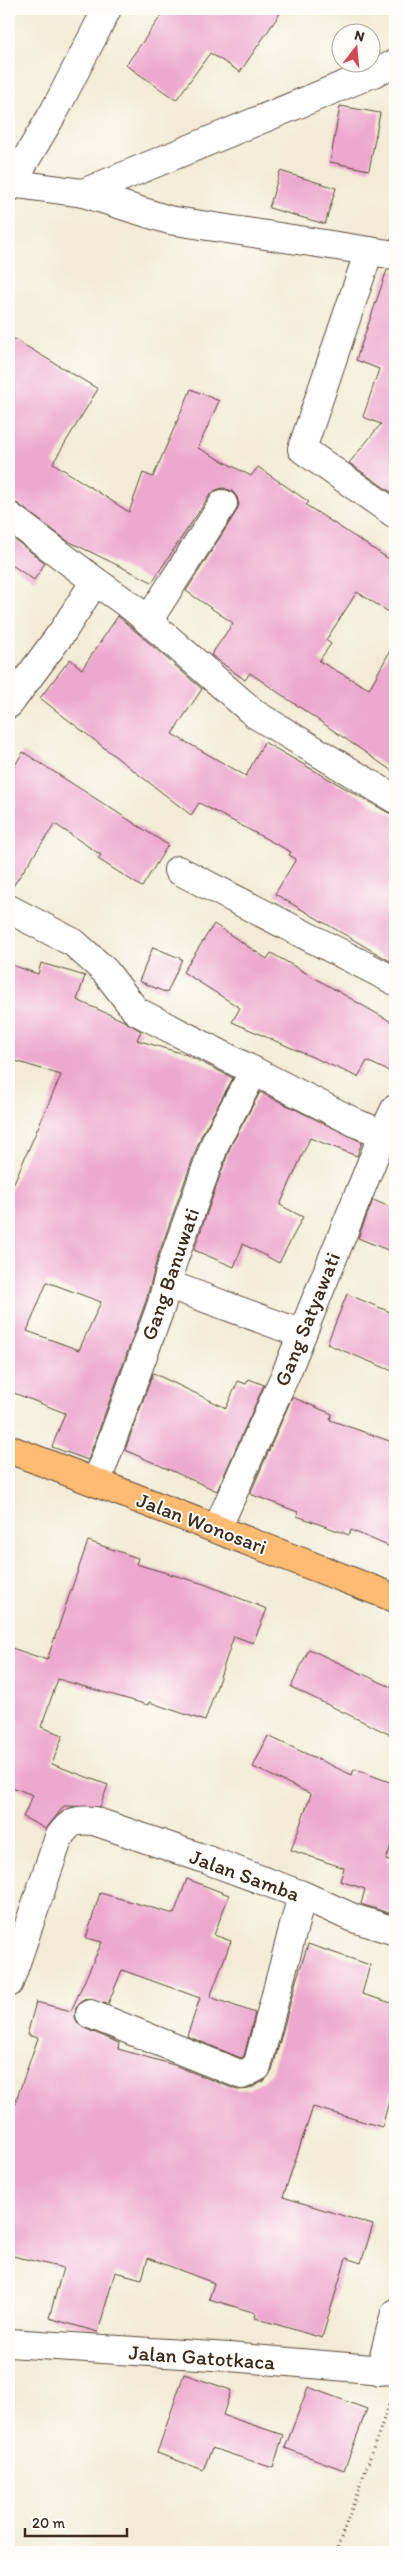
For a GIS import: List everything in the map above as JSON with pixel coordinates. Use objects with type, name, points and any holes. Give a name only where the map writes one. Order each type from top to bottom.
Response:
[{"type":"highway","name":"Jalan Wonosari","points":[[9,1449],[395,1598]]},
{"type":"street","points":[[107,9],[55,110],[9,185],[83,193],[169,220],[395,255]]},
{"type":"street","points":[[83,193],[395,64]]},
{"type":"street","points":[[110,201],[332,106],[395,84]]},
{"type":"street","points":[[369,251],[302,449],[395,514]]},
{"type":"street","points":[[148,622],[223,504]]},
{"type":"street","points":[[9,516],[148,622],[254,714],[395,799]]},
{"type":"street","points":[[9,704],[63,631],[95,582]]},
{"type":"street","points":[[178,870],[395,980]]},
{"type":"street","points":[[9,909],[74,943],[105,970],[136,1011],[358,1124],[391,1126]]},
{"type":"street","name":"Gang Banuwati","points":[[98,1482],[161,1306],[216,1141],[254,1071]]},
{"type":"street","name":"Gang Satyawati","points":[[217,1529],[391,1126]]},
{"type":"street","points":[[167,1284],[302,1334]]},
{"type":"street","name":"Jalan Samba","points":[[9,1983],[59,1837],[71,1821],[78,1819],[94,1821],[302,1895],[354,1918],[395,1931]]},
{"type":"street","points":[[90,2014],[242,2075],[250,2073],[256,2067],[302,1895]]},
{"type":"street","points":[[389,2379],[395,2313]]},
{"type":"street","name":"Jalan Gatotkaca","points":[[9,2343],[229,2357],[389,2379]]},
{"type":"path","points":[[336,2552],[389,2379]]},
{"type":"building","points":[[166,9],[283,9],[240,72],[210,53],[176,100],[126,65]]},
{"type":"building","points":[[340,106],[380,113],[369,170],[330,162]]},
{"type":"building","points":[[280,171],[336,188],[325,224],[269,208]]},
{"type":"building","points":[[387,270],[395,270],[395,495],[349,463],[381,424],[363,417],[379,369],[356,360]]},
{"type":"building","points":[[9,336],[98,389],[53,463],[129,512],[143,473],[153,477],[191,389],[219,401],[198,448],[251,476],[258,467],[309,502],[306,505],[395,563],[395,616],[357,592],[326,640],[331,644],[319,661],[369,689],[395,642],[395,773],[250,673],[245,680],[211,655],[233,623],[186,591],[236,512],[239,505],[237,497],[232,491],[223,488],[216,490],[210,495],[152,582],[66,540],[18,504],[9,501]]},
{"type":"building","points":[[9,535],[45,563],[34,580],[9,563]]},
{"type":"building","points":[[118,616],[202,689],[172,734],[246,776],[264,742],[395,815],[395,964],[275,894],[296,859],[289,855],[291,852],[199,803],[191,815],[40,698],[70,659],[82,669]]},
{"type":"building","points":[[23,752],[168,845],[142,887],[98,859],[101,855],[55,824],[9,892],[9,775]]},
{"type":"building","points":[[214,924],[267,959],[271,953],[395,1024],[395,1074],[367,1061],[358,1077],[232,1022],[240,1008],[183,972]]},
{"type":"building","points":[[153,947],[182,959],[167,993],[139,981]]},
{"type":"building","points":[[41,963],[85,976],[77,1000],[124,1021],[141,1031],[137,1040],[187,1055],[233,1078],[201,1136],[157,1259],[146,1301],[88,1460],[52,1447],[65,1413],[9,1391],[9,1194],[61,1075],[9,1059],[9,964],[38,974]],"holes":[[[47,1282],[101,1302],[79,1350],[27,1331]]]},
{"type":"building","points":[[260,1092],[362,1142],[357,1156],[310,1138],[280,1205],[303,1217],[279,1263],[243,1244],[234,1267],[194,1250],[230,1147]]},
{"type":"building","points":[[373,1200],[395,1209],[395,1253],[358,1238]]},
{"type":"building","points":[[347,1294],[395,1314],[395,1372],[327,1344]]},
{"type":"building","points":[[153,1373],[226,1408],[238,1381],[246,1384],[249,1379],[264,1385],[217,1491],[125,1450]]},
{"type":"building","points":[[292,1397],[332,1414],[330,1420],[395,1443],[395,1549],[351,1530],[349,1535],[297,1516],[298,1512],[250,1494]]},
{"type":"building","points":[[88,1541],[138,1558],[136,1564],[204,1584],[267,1609],[253,1643],[234,1636],[205,1721],[149,1702],[148,1705],[58,1679],[41,1727],[63,1735],[52,1764],[108,1785],[100,1807],[64,1806],[46,1829],[23,1817],[33,1795],[9,1786],[9,1647],[47,1660]]},
{"type":"building","points":[[309,1649],[395,1689],[395,1737],[291,1687]]},
{"type":"building","points":[[268,1736],[352,1775],[354,1769],[395,1784],[395,1835],[386,1860],[395,1863],[395,1915],[361,1904],[365,1889],[340,1881],[344,1868],[291,1850],[311,1794],[253,1767]]},
{"type":"building","points":[[187,1879],[229,1895],[214,1935],[231,1941],[210,1997],[255,2013],[244,2056],[241,2058],[187,2036],[200,1998],[122,1970],[108,2004],[87,1999],[81,2001],[76,2008],[75,2016],[77,2023],[84,2028],[119,2043],[118,2049],[174,2065],[237,2090],[249,2089],[264,2081],[272,2071],[308,1944],[370,1965],[362,1994],[395,2004],[395,2079],[382,2127],[313,2107],[283,2197],[373,2225],[361,2263],[346,2258],[322,2338],[255,2318],[256,2313],[209,2299],[214,2283],[148,2258],[142,2279],[115,2272],[98,2332],[49,2318],[63,2268],[9,2255],[9,2120],[38,2038],[27,2035],[36,2002],[71,2011],[102,1942],[86,1938],[100,1893],[174,1914]]},
{"type":"building","points":[[184,2374],[231,2390],[223,2415],[283,2435],[273,2468],[212,2448],[203,2470],[157,2453]]},
{"type":"building","points":[[308,2387],[367,2409],[344,2470],[285,2448]]}]
